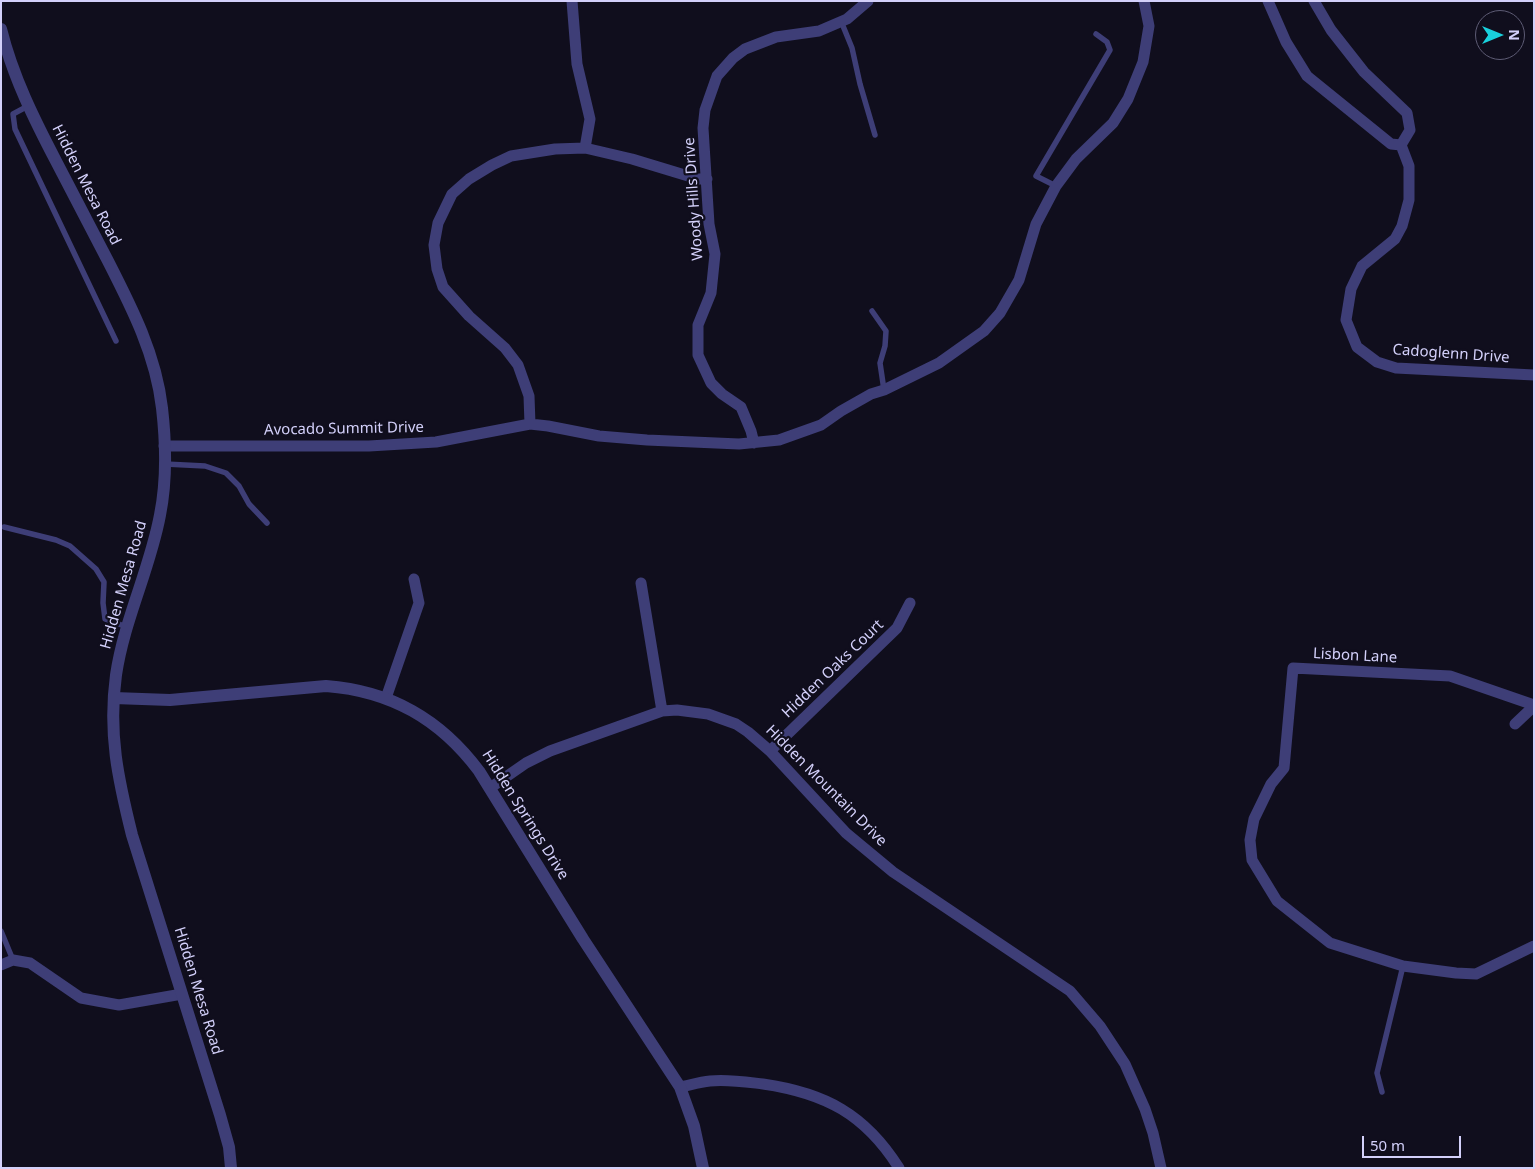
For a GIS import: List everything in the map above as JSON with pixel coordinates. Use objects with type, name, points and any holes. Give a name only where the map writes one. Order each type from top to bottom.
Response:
[{"type":"street","points":[[572,1],[577,64],[590,119],[585,148]]},
{"type":"street","name":"Woody Hills Drive","points":[[754,443],[741,407],[722,394],[711,383],[698,355],[698,325],[711,293],[715,254],[709,224],[704,128],[705,110],[718,76],[733,58],[745,49],[776,37],[819,31],[847,18],[868,1]]},
{"type":"street","name":"Avocado Summit Drive","points":[[164,446],[369,446],[436,442],[530,424],[599,436],[647,440],[754,443],[779,440],[821,425],[871,394],[884,390],[939,363],[984,331],[1000,312],[1019,280],[1036,224],[1056,186],[1076,159],[1113,123],[1128,99],[1143,62],[1149,26],[1144,1]]},
{"type":"street","points":[[1268,1],[1286,42],[1307,76],[1391,144],[1401,145],[1410,130],[1407,113],[1364,72],[1331,30],[1314,1]]},
{"type":"street","name":"Hidden Mesa Road","points":[[1,29],[14,73],[28,106],[140,326],[159,389],[164,446],[165,487],[150,554],[127,627],[116,674],[114,745],[120,792],[220,1116],[229,1147],[231,1168]]},
{"type":"street","name":"Cadoglenn Drive","points":[[1401,145],[1408,166],[1408,200],[1402,226],[1395,239],[1362,266],[1351,288],[1346,320],[1357,347],[1377,362],[1396,368],[1534,375]]},
{"type":"street","points":[[530,424],[529,396],[518,364],[505,348],[468,316],[443,287],[437,269],[434,245],[438,222],[452,194],[468,179],[511,156],[556,149],[585,148],[632,159],[698,179],[707,179]]},
{"type":"street","points":[[386,698],[418,603],[414,579]]},
{"type":"street","points":[[641,583],[662,711]]},
{"type":"street","name":"Hidden Oaks Court","points":[[770,751],[897,628],[910,603]]},
{"type":"street","name":"Lisbon Lane","points":[[1516,724],[1534,706],[1450,676],[1293,668],[1284,768],[1271,784],[1254,819],[1250,840],[1252,860],[1277,901],[1330,943],[1403,966],[1476,974],[1534,946]]},
{"type":"street","name":"Hidden Springs Drive","points":[[114,698],[170,700],[326,686],[356,690],[386,698],[421,715],[453,740],[467,754],[490,788],[583,939],[680,1088],[694,1126],[703,1168]]},
{"type":"street","name":"Hidden Mountain Drive","points":[[490,788],[526,763],[550,751],[662,711],[693,711],[723,718],[748,732],[770,751],[846,833],[893,872],[1070,991],[1100,1026],[1125,1064],[1145,1109],[1161,1168]]},
{"type":"street","points":[[1,965],[13,960],[30,963],[81,998],[119,1005],[182,994]]},
{"type":"street","points":[[680,1088],[710,1081],[742,1081],[811,1094],[833,1104],[854,1117],[880,1141],[899,1168]]},
{"type":"lane","points":[[841,21],[852,48],[875,136]]},
{"type":"lane","points":[[1056,186],[1036,176],[1110,50],[1107,42],[1096,34]]},
{"type":"lane","points":[[28,106],[13,114],[15,129],[116,341]]},
{"type":"lane","points":[[872,311],[886,331],[885,346],[880,363],[884,390]]},
{"type":"lane","points":[[165,464],[205,466],[226,473],[239,486],[249,504],[267,523]]},
{"type":"lane","points":[[4,527],[56,540],[70,546],[96,569],[104,582],[103,603],[105,619],[127,627]]},
{"type":"lane","points":[[1,931],[13,960]]},
{"type":"lane","points":[[1382,1092],[1377,1073],[1403,966]]}]
